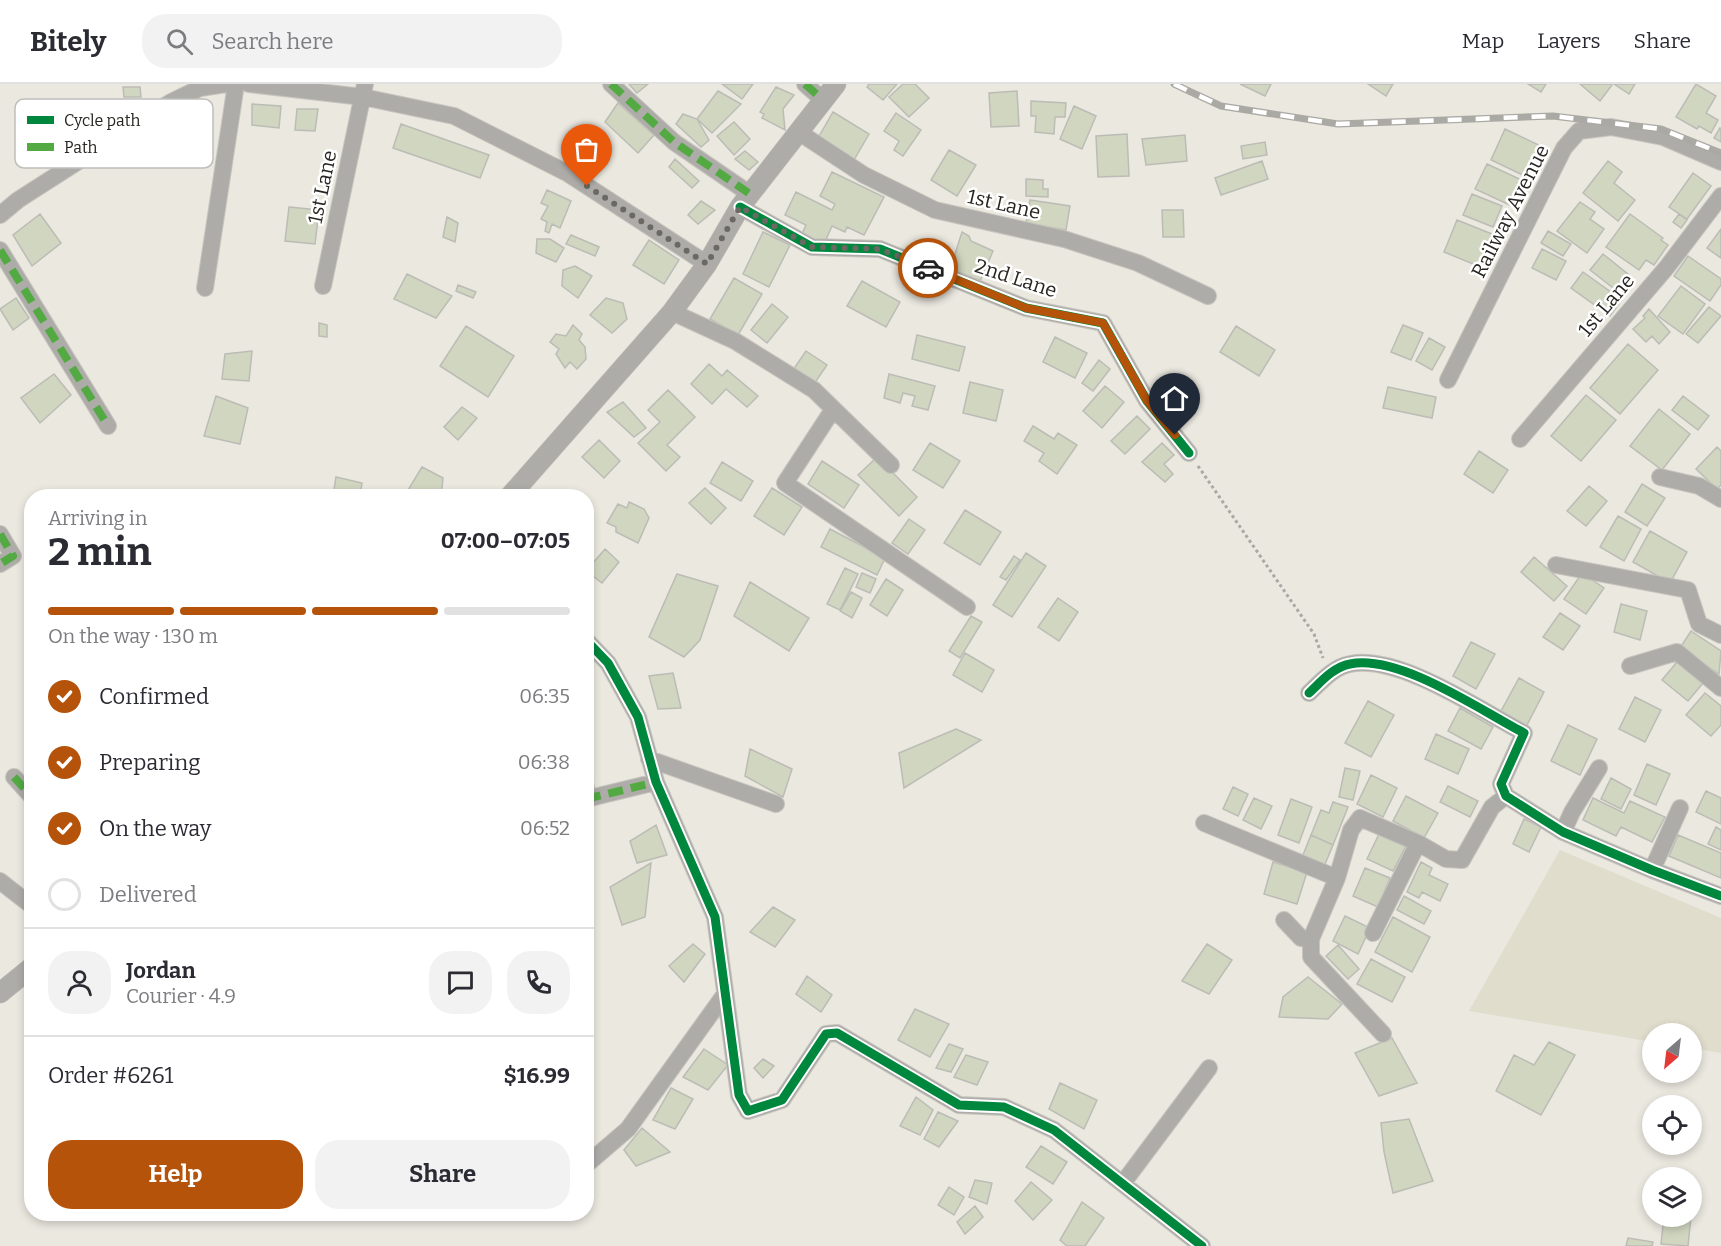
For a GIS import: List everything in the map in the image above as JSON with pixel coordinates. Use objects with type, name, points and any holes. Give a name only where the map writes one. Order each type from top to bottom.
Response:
[{"type":"street","points":[[177,99],[200,88],[226,84]]},
{"type":"street","points":[[205,288],[236,84]]},
{"type":"street","points":[[249,84],[364,91],[454,116],[567,174],[707,264]]},
{"type":"street","name":"2nd Lane","points":[[610,84],[674,142],[745,200],[812,247],[880,249],[1026,308],[1103,323],[1147,401],[1189,453]]},
{"type":"street","points":[[805,84],[822,99]]},
{"type":"street","points":[[522,489],[672,312],[707,264],[745,200],[800,133],[822,99],[836,84]]},
{"type":"street","name":"1st Lane","points":[[323,286],[364,91]]},
{"type":"street","name":"Railway Avenue","points":[[1448,380],[1564,148],[1579,131],[1611,127],[1663,137],[1721,162]]},
{"type":"street","name":"1st Lane","points":[[800,133],[864,175],[935,210],[1074,243],[1138,263],[1208,296]]},
{"type":"street","points":[[0,215],[18,200],[68,168]]},
{"type":"street","name":"1st Lane","points":[[1520,439],[1667,267],[1721,196]]},
{"type":"street","points":[[0,250],[108,426]]},
{"type":"street","points":[[672,312],[735,340],[814,390],[832,411],[891,465]]},
{"type":"street","points":[[832,411],[785,483],[967,607]]},
{"type":"street","points":[[1660,477],[1699,486],[1721,499]]},
{"type":"street","points":[[0,534],[13,556],[0,564]]},
{"type":"street","points":[[1556,565],[1688,590],[1700,624],[1721,635]]},
{"type":"street","points":[[594,648],[608,663],[638,717],[656,782],[715,917],[740,1095],[748,1111],[782,1100],[826,1034],[837,1033],[959,1105],[1004,1107],[1054,1130],[1202,1246]]},
{"type":"street","points":[[1630,666],[1677,652],[1721,688]]},
{"type":"street","points":[[1309,693],[1329,674],[1347,664],[1366,663],[1405,670],[1524,733],[1501,784],[1506,796],[1563,832],[1652,870],[1721,896]]},
{"type":"street","points":[[649,759],[776,804]]},
{"type":"street","points":[[1563,832],[1572,812],[1599,768]]},
{"type":"street","points":[[14,777],[24,788]]},
{"type":"street","points":[[594,797],[656,782]]},
{"type":"street","points":[[1383,1034],[1311,957],[1311,939],[1337,878],[1351,830],[1360,818],[1418,843],[1446,859],[1462,860],[1492,807],[1506,796]]},
{"type":"street","points":[[1652,870],[1680,808]]},
{"type":"street","points":[[1204,823],[1337,878]]},
{"type":"street","points":[[1373,933],[1418,843]]},
{"type":"street","points":[[0,881],[24,900]]},
{"type":"street","points":[[1284,920],[1301,939],[1311,939]]},
{"type":"street","points":[[0,993],[24,974]]},
{"type":"street","points":[[594,1158],[628,1129],[724,994]]},
{"type":"street","points":[[1123,1183],[1209,1068]]},
{"type":"path","points":[[1189,453],[1314,634],[1329,674]]},
{"type":"shaded area","points":[[1560,850],[1721,918],[1721,1053],[1702,1050],[1702,1023],[1642,1023],[1642,1040],[1469,1011]]},
{"type":"building","points":[[629,84],[648,84],[637,93]]},
{"type":"building","points":[[722,84],[753,84],[742,99]]},
{"type":"building","points":[[869,84],[897,84],[883,100],[867,87]]},
{"type":"building","points":[[903,84],[915,84],[929,98],[909,117],[889,97]]},
{"type":"building","points":[[1240,84],[1271,84],[1265,96]]},
{"type":"building","points":[[1368,84],[1393,84],[1386,96]]},
{"type":"building","points":[[1528,84],[1546,84],[1541,92]]},
{"type":"building","points":[[1580,84],[1611,84],[1612,85],[1600,101]]},
{"type":"building","points":[[1614,84],[1635,84],[1629,94]]},
{"type":"building","points":[[1696,84],[1716,96],[1706,113],[1718,120],[1711,133],[1699,126],[1697,129],[1676,117]]},
{"type":"building","points":[[123,87],[140,87],[141,97],[124,97]]},
{"type":"building","points":[[776,87],[794,95],[783,109],[785,130],[762,118],[764,114],[760,112]]},
{"type":"building","points":[[718,91],[741,104],[712,133],[697,119]]},
{"type":"building","points":[[1017,91],[1019,126],[991,127],[989,93]]},
{"type":"building","points":[[1031,101],[1066,103],[1065,117],[1055,117],[1054,134],[1035,132],[1036,116],[1031,116]]},
{"type":"building","points":[[618,103],[654,135],[638,153],[605,122]]},
{"type":"building","points":[[252,104],[281,106],[279,128],[252,125]]},
{"type":"building","points":[[1074,106],[1096,116],[1082,149],[1060,139]]},
{"type":"building","points":[[297,109],[318,109],[315,131],[295,130]]},
{"type":"building","points":[[833,112],[869,134],[854,160],[818,138]]},
{"type":"building","points":[[896,113],[921,130],[903,156],[894,150],[899,141],[884,131]]},
{"type":"building","points":[[683,114],[697,119],[709,140],[701,147],[676,124]]},
{"type":"building","points":[[734,122],[750,139],[734,155],[717,136]]},
{"type":"building","points":[[401,124],[489,155],[480,178],[393,148]]},
{"type":"building","points":[[1505,129],[1545,148],[1531,179],[1491,160]]},
{"type":"building","points":[[1721,129],[1721,142],[1714,138]]},
{"type":"building","points":[[1127,134],[1129,176],[1098,177],[1096,136]]},
{"type":"building","points":[[1185,135],[1187,161],[1146,165],[1142,139]]},
{"type":"building","points":[[1265,142],[1267,155],[1243,159],[1241,146]]},
{"type":"building","points":[[949,150],[976,165],[957,196],[931,180]]},
{"type":"building","points":[[745,151],[758,162],[749,170],[735,159]]},
{"type":"building","points":[[675,159],[699,181],[692,188],[669,167]]},
{"type":"building","points":[[1262,161],[1268,179],[1221,195],[1215,178]]},
{"type":"building","points":[[1608,161],[1622,172],[1614,183],[1635,200],[1618,221],[1583,193]]},
{"type":"building","points":[[1487,164],[1528,183],[1516,208],[1475,189]]},
{"type":"building","points":[[832,172],[884,197],[864,235],[847,227],[845,232],[832,226],[824,244],[802,234],[806,225],[785,215],[796,192],[832,210],[835,204],[820,196]]},
{"type":"building","points":[[1693,173],[1711,186],[1687,219],[1669,207]]},
{"type":"building","points":[[1026,179],[1043,180],[1043,189],[1048,189],[1048,197],[1026,196]]},
{"type":"building","points":[[547,190],[571,201],[560,228],[552,224],[549,233],[545,231],[547,222],[541,219],[548,206],[541,203]]},
{"type":"building","points":[[1472,194],[1502,206],[1493,227],[1463,215]]},
{"type":"building","points":[[1030,200],[1070,206],[1066,230],[1026,223]]},
{"type":"building","points":[[701,201],[715,210],[698,224],[688,215]]},
{"type":"building","points":[[1580,202],[1595,212],[1590,219],[1604,229],[1587,253],[1557,231]]},
{"type":"building","points":[[289,207],[319,210],[315,244],[285,241]]},
{"type":"building","points":[[1162,210],[1183,210],[1184,237],[1163,237]]},
{"type":"building","points":[[40,214],[61,243],[32,266],[13,235]]},
{"type":"building","points":[[1630,214],[1663,238],[1661,240],[1668,245],[1654,265],[1646,260],[1639,270],[1606,247]]},
{"type":"building","points":[[1679,214],[1687,220],[1681,228],[1673,222]]},
{"type":"building","points":[[447,217],[458,223],[455,242],[443,237]]},
{"type":"building","points":[[1457,220],[1492,234],[1478,266],[1444,252]]},
{"type":"building","points":[[1721,229],[1721,258],[1707,248]]},
{"type":"building","points":[[1548,231],[1571,244],[1563,256],[1541,243]]},
{"type":"building","points":[[763,232],[790,245],[769,287],[743,274]]},
{"type":"building","points":[[962,232],[969,236],[971,241],[993,251],[979,284],[949,273]]},
{"type":"building","points":[[571,235],[599,247],[595,256],[566,244]]},
{"type":"building","points":[[537,239],[550,239],[564,248],[556,262],[536,253]]},
{"type":"building","points":[[649,240],[679,260],[664,284],[633,265]]},
{"type":"building","points":[[1542,249],[1566,261],[1556,280],[1532,268]]},
{"type":"building","points":[[1603,254],[1629,275],[1617,291],[1590,270]]},
{"type":"building","points":[[1688,256],[1721,279],[1721,285],[1710,301],[1674,276]]},
{"type":"building","points":[[575,266],[592,276],[578,298],[562,286],[563,270]]},
{"type":"building","points":[[1583,272],[1622,300],[1610,316],[1571,288]]},
{"type":"building","points":[[407,274],[452,296],[436,318],[394,299]]},
{"type":"building","points":[[734,278],[762,294],[738,335],[710,319]]},
{"type":"building","points":[[862,281],[900,302],[886,327],[847,306]]},
{"type":"building","points":[[458,285],[476,292],[473,298],[456,291]]},
{"type":"building","points":[[1681,286],[1705,304],[1683,334],[1658,316]]},
{"type":"building","points":[[16,298],[29,318],[13,330],[0,309]]},
{"type":"building","points":[[606,298],[623,303],[627,319],[612,333],[590,315]]},
{"type":"building","points":[[772,304],[788,317],[767,343],[751,330]]},
{"type":"building","points":[[1709,307],[1721,316],[1698,343],[1686,334]]},
{"type":"building","points":[[1649,309],[1670,332],[1659,344],[1652,336],[1646,342],[1633,329],[1645,318],[1643,316]]},
{"type":"building","points":[[319,323],[327,325],[327,337],[319,336]]},
{"type":"building","points":[[573,325],[582,334],[579,340],[585,347],[586,359],[577,369],[570,362],[565,368],[556,354],[559,349],[550,342],[556,334],[566,336]]},
{"type":"building","points":[[1403,325],[1423,333],[1411,360],[1391,352]]},
{"type":"building","points":[[466,326],[514,356],[488,397],[440,366]]},
{"type":"building","points":[[1236,326],[1275,350],[1259,376],[1220,352]]},
{"type":"building","points":[[917,335],[965,347],[959,371],[912,359]]},
{"type":"building","points":[[1055,337],[1087,353],[1075,378],[1043,362]]},
{"type":"building","points":[[1429,338],[1445,347],[1432,370],[1416,361]]},
{"type":"building","points":[[1628,344],[1658,370],[1620,414],[1590,388]]},
{"type":"building","points":[[252,351],[249,381],[222,379],[225,354]]},
{"type":"building","points":[[806,351],[827,365],[814,384],[793,370]]},
{"type":"building","points":[[1099,360],[1110,369],[1093,391],[1082,383]]},
{"type":"building","points":[[709,364],[722,376],[727,370],[758,396],[747,407],[726,389],[712,404],[691,384]]},
{"type":"building","points":[[54,374],[71,395],[40,423],[21,398]]},
{"type":"building","points":[[889,374],[935,386],[928,410],[912,406],[915,396],[903,393],[900,403],[884,398]]},
{"type":"building","points":[[970,382],[1003,390],[996,421],[963,413]]},
{"type":"building","points":[[1105,386],[1124,402],[1102,428],[1083,411]]},
{"type":"building","points":[[1388,387],[1436,397],[1432,418],[1383,408]]},
{"type":"building","points":[[668,390],[695,417],[667,445],[680,457],[666,471],[638,443],[660,422],[648,410]]},
{"type":"building","points":[[1586,395],[1616,420],[1581,461],[1551,436]]},
{"type":"building","points":[[216,396],[248,408],[240,444],[204,436]]},
{"type":"building","points":[[1683,396],[1709,416],[1698,430],[1672,410]]},
{"type":"building","points":[[623,402],[646,428],[634,437],[607,412]]},
{"type":"building","points":[[462,407],[477,418],[458,440],[444,427]]},
{"type":"building","points":[[1659,409],[1690,434],[1662,470],[1630,446]]},
{"type":"building","points":[[1137,416],[1150,429],[1125,454],[1111,441]]},
{"type":"building","points":[[1033,426],[1054,439],[1058,433],[1077,445],[1057,474],[1039,461],[1044,453],[1024,441]]},
{"type":"building","points":[[599,440],[620,461],[604,478],[582,457]]},
{"type":"building","points":[[930,443],[960,461],[943,488],[913,470]]},
{"type":"building","points":[[1162,443],[1174,455],[1164,464],[1173,474],[1165,482],[1142,462]]},
{"type":"building","points":[[1717,447],[1721,451],[1721,485],[1717,489],[1696,469]]},
{"type":"building","points":[[1479,451],[1508,470],[1493,493],[1464,474]]},
{"type":"building","points":[[877,457],[917,497],[899,516],[858,475]]},
{"type":"building","points":[[822,461],[859,485],[844,508],[808,484]]},
{"type":"building","points":[[722,462],[753,481],[741,501],[710,483]]},
{"type":"building","points":[[422,467],[443,478],[442,489],[409,489]]},
{"type":"building","points":[[336,477],[362,483],[361,489],[334,489]]},
{"type":"building","points":[[1642,484],[1665,498],[1647,526],[1625,512]]},
{"type":"building","points":[[1589,486],[1607,501],[1586,526],[1567,511]]},
{"type":"building","points":[[705,488],[726,508],[711,524],[689,503]]},
{"type":"building","points":[[772,488],[802,507],[784,535],[754,516]]},
{"type":"building","points":[[629,502],[644,509],[649,518],[638,543],[616,532],[616,527],[607,523],[618,504],[627,508]]},
{"type":"building","points":[[965,510],[1001,532],[980,565],[944,543]]},
{"type":"building","points":[[1618,516],[1641,529],[1624,561],[1600,547]]},
{"type":"building","points":[[909,519],[925,530],[908,554],[892,543]]},
{"type":"building","points":[[830,529],[885,558],[877,575],[821,547]]},
{"type":"building","points":[[1650,531],[1687,552],[1670,583],[1633,562]]},
{"type":"building","points":[[605,549],[619,562],[602,583],[594,577],[594,562]]},
{"type":"building","points":[[1026,553],[1046,566],[1012,617],[993,605]]},
{"type":"building","points":[[1014,556],[1020,560],[1006,580],[1000,577]]},
{"type":"building","points":[[1534,557],[1567,586],[1554,601],[1521,572]]},
{"type":"building","points":[[845,568],[858,574],[840,610],[827,604]]},
{"type":"building","points":[[862,573],[876,579],[870,593],[856,587]]},
{"type":"building","points":[[1582,573],[1604,588],[1586,614],[1564,599]]},
{"type":"building","points":[[677,574],[718,586],[700,640],[684,657],[649,637]]},
{"type":"building","points":[[886,579],[903,590],[887,616],[870,605]]},
{"type":"building","points":[[750,582],[809,618],[789,651],[734,616]]},
{"type":"building","points":[[851,592],[862,598],[852,618],[840,611]]},
{"type":"building","points":[[1058,598],[1078,612],[1059,641],[1038,627]]},
{"type":"building","points":[[1621,604],[1647,611],[1640,640],[1614,632]]},
{"type":"building","points":[[1560,613],[1580,626],[1563,650],[1543,637]]},
{"type":"building","points":[[971,616],[982,622],[960,658],[949,651]]},
{"type":"building","points":[[1691,631],[1721,651],[1719,674],[1680,648]]},
{"type":"building","points":[[1471,642],[1495,654],[1476,689],[1453,676]]},
{"type":"building","points":[[965,653],[994,670],[982,692],[953,675]]},
{"type":"building","points":[[1677,662],[1703,683],[1688,701],[1662,680]]},
{"type":"building","points":[[673,673],[681,708],[658,709],[649,676]]},
{"type":"building","points":[[1519,678],[1544,692],[1526,727],[1500,713]]},
{"type":"building","points":[[1705,693],[1721,706],[1721,725],[1711,736],[1686,715]]},
{"type":"building","points":[[1635,697],[1661,710],[1645,742],[1619,729]]},
{"type":"building","points":[[1368,701],[1394,715],[1371,757],[1345,743]]},
{"type":"building","points":[[1460,708],[1493,727],[1481,749],[1448,731]]},
{"type":"building","points":[[1568,725],[1597,739],[1580,775],[1551,761]]},
{"type":"building","points":[[956,729],[981,740],[904,788],[899,753]]},
{"type":"building","points":[[1436,734],[1469,749],[1458,774],[1425,759]]},
{"type":"building","points":[[750,749],[792,769],[783,797],[745,776]]},
{"type":"building","points":[[1647,764],[1670,774],[1656,805],[1634,795]]},
{"type":"building","points":[[1345,768],[1360,771],[1353,800],[1339,797]]},
{"type":"building","points":[[1371,775],[1397,788],[1383,817],[1357,804]]},
{"type":"building","points":[[1611,778],[1631,789],[1621,809],[1601,799]]},
{"type":"building","points":[[1448,786],[1478,801],[1470,817],[1440,802]]},
{"type":"building","points":[[1233,787],[1248,794],[1238,816],[1223,809]]},
{"type":"building","points":[[1706,791],[1721,798],[1721,824],[1696,812]]},
{"type":"building","points":[[1406,796],[1438,813],[1424,838],[1393,821]]},
{"type":"building","points":[[1254,798],[1272,806],[1261,829],[1243,820]]},
{"type":"building","points":[[1593,798],[1624,813],[1630,801],[1665,817],[1652,842],[1621,827],[1616,836],[1583,820]]},
{"type":"building","points":[[1291,799],[1312,807],[1299,843],[1278,835]]},
{"type":"building","points":[[1333,802],[1348,807],[1333,845],[1311,835],[1321,810],[1329,813]]},
{"type":"building","points":[[1524,819],[1541,827],[1529,852],[1513,844]]},
{"type":"building","points":[[656,825],[667,855],[637,863],[630,841]]},
{"type":"building","points":[[1716,827],[1721,830],[1721,850],[1708,844]]},
{"type":"building","points":[[1380,832],[1406,846],[1393,871],[1367,859]]},
{"type":"building","points":[[1311,835],[1333,845],[1323,869],[1301,860]]},
{"type":"building","points":[[1678,835],[1721,853],[1721,878],[1669,856]]},
{"type":"building","points":[[1273,862],[1307,872],[1297,904],[1264,894]]},
{"type":"building","points":[[1421,862],[1432,868],[1429,875],[1448,884],[1440,901],[1422,892],[1419,898],[1407,892]]},
{"type":"building","points":[[651,863],[645,917],[622,925],[610,887]]},
{"type":"building","points":[[1365,868],[1390,878],[1378,907],[1353,896]]},
{"type":"building","points":[[1404,896],[1431,911],[1424,924],[1397,910]]},
{"type":"building","points":[[773,907],[795,920],[775,947],[750,932]]},
{"type":"building","points":[[1345,916],[1370,928],[1358,954],[1333,941]]},
{"type":"building","points":[[1393,917],[1430,937],[1412,972],[1375,952]]},
{"type":"building","points":[[693,944],[705,954],[684,982],[669,966]]},
{"type":"building","points":[[1207,944],[1232,960],[1209,994],[1182,981]]},
{"type":"building","points":[[1338,945],[1359,969],[1348,979],[1326,956]]},
{"type":"building","points":[[1371,959],[1405,977],[1392,1002],[1357,984]]},
{"type":"building","points":[[807,976],[832,995],[821,1012],[796,994]]},
{"type":"building","points":[[1308,977],[1342,1004],[1328,1019],[1279,1017],[1283,997]]},
{"type":"building","points":[[915,1009],[949,1024],[930,1057],[898,1040]]},
{"type":"building","points":[[1392,1038],[1417,1083],[1379,1096],[1355,1053]]},
{"type":"building","points":[[1549,1042],[1575,1055],[1541,1115],[1496,1091],[1514,1055],[1534,1065]]},
{"type":"building","points":[[949,1044],[963,1049],[951,1072],[936,1068]]},
{"type":"building","points":[[704,1049],[728,1065],[708,1090],[683,1077]]},
{"type":"building","points":[[966,1055],[988,1062],[977,1085],[954,1077]]},
{"type":"building","points":[[763,1059],[774,1066],[763,1078],[754,1068]]},
{"type":"building","points":[[1060,1083],[1097,1100],[1084,1129],[1049,1109]]},
{"type":"building","points":[[671,1088],[693,1099],[675,1129],[653,1120]]},
{"type":"building","points":[[916,1097],[933,1110],[920,1135],[900,1126]]},
{"type":"building","points":[[938,1112],[958,1121],[939,1147],[924,1139]]},
{"type":"building","points":[[1409,1119],[1433,1181],[1393,1193],[1384,1152],[1381,1123]]},
{"type":"building","points":[[642,1128],[670,1152],[636,1166],[624,1150]]},
{"type":"building","points":[[1041,1146],[1067,1162],[1053,1184],[1026,1167]]},
{"type":"building","points":[[975,1180],[992,1183],[987,1204],[969,1197]]},
{"type":"building","points":[[1031,1182],[1052,1200],[1033,1220],[1015,1201]]},
{"type":"building","points":[[949,1187],[964,1197],[954,1215],[938,1205]]},
{"type":"building","points":[[1082,1202],[1104,1218],[1085,1246],[1067,1246],[1060,1240]]},
{"type":"building","points":[[975,1206],[983,1217],[965,1234],[957,1222]]},
{"type":"building","points":[[1663,1227],[1690,1227],[1688,1246],[1661,1244]]},
{"type":"building","points":[[1628,1238],[1653,1242],[1652,1246],[1626,1246]]},
{"type":"railway","points":[[1174,84],[1221,106],[1338,124],[1553,116],[1661,129],[1721,153]]},
{"type":"marked path","points":[[611,84],[674,142],[750,194]]},
{"type":"marked path","points":[[805,84],[822,99]]},
{"type":"marked path","points":[[0,250],[108,426]]},
{"type":"marked path","points":[[0,534],[13,556],[0,564]]},
{"type":"marked path","points":[[14,777],[24,788]]},
{"type":"marked path","points":[[594,797],[656,782]]},
{"type":"cycle path","points":[[740,207],[812,247],[880,249],[1026,308],[1103,323],[1147,401],[1189,453]]},
{"type":"cycle path","points":[[594,648],[608,663],[638,717],[656,782],[715,917],[739,1095],[748,1111],[782,1100],[826,1034],[837,1033],[959,1105],[1004,1107],[1054,1130],[1202,1246]]},
{"type":"cycle path","points":[[1309,693],[1332,672],[1350,664],[1370,663],[1392,667],[1439,686],[1524,733],[1501,784],[1506,796],[1563,832],[1652,870],[1721,896]]},
{"type":"way so far","points":[[587,186],[707,264],[740,207],[812,247],[880,249],[928,268]]},
{"type":"route","points":[[928,268],[1026,308],[1103,323],[1147,401],[1175,435]]}]
